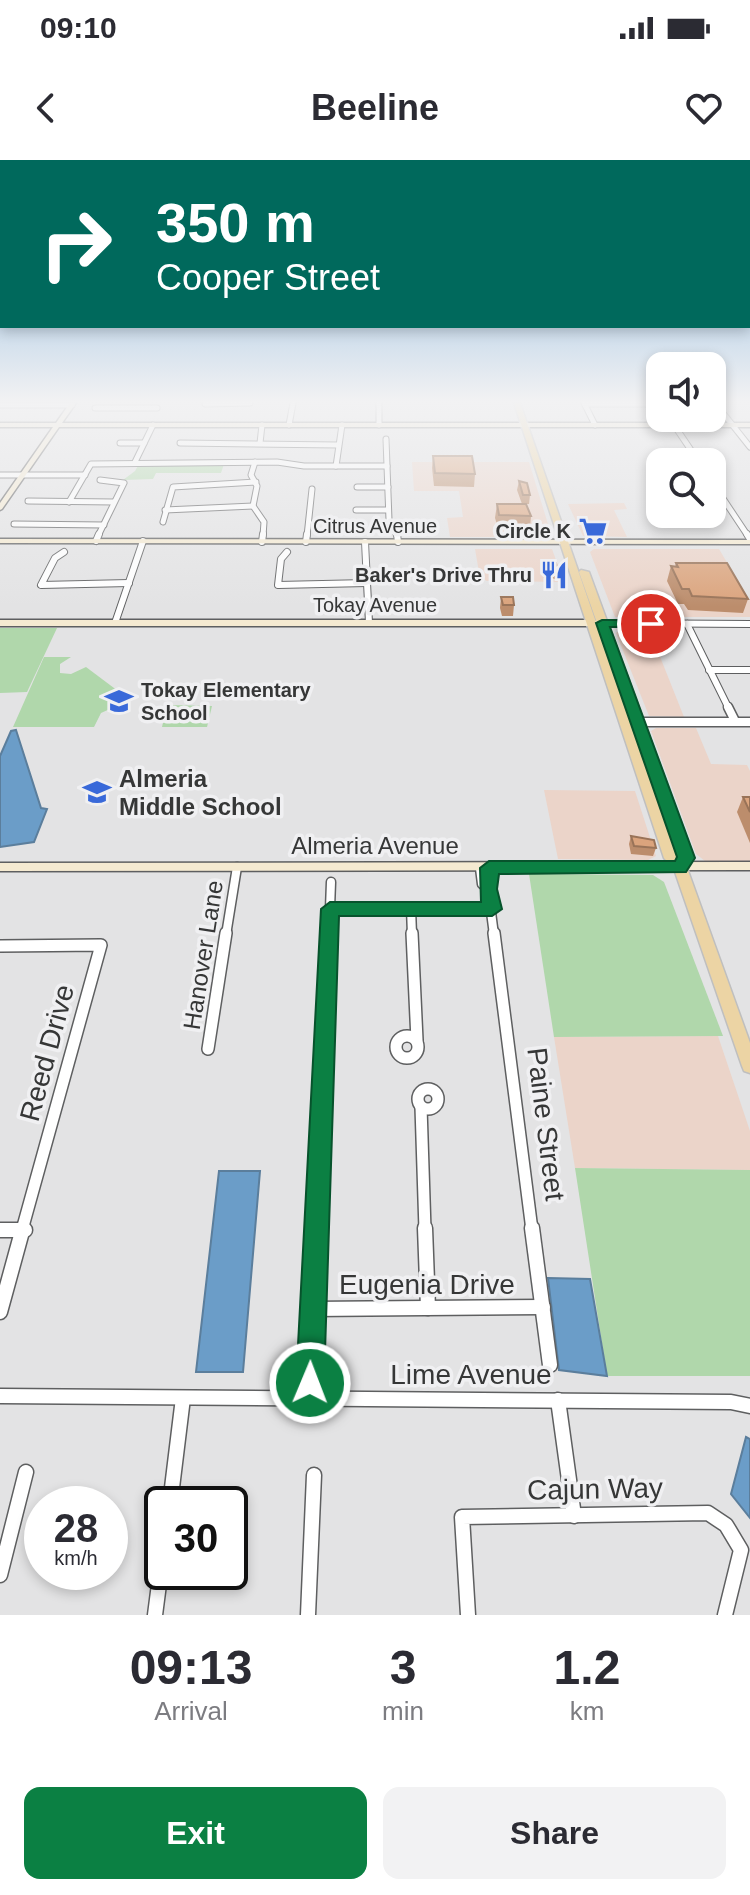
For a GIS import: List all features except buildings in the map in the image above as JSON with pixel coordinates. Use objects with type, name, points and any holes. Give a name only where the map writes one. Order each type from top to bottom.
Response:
[{"type":"main road","points":[[539,471],[544,473],[549,486],[554,489]]},
{"type":"main road","points":[[539,471],[569,542]]},
{"type":"main road","points":[[547,471],[671,858],[680,867],[750,1066]]},
{"type":"main road","points":[[596,623],[638,722],[687,858],[680,867]]},
{"type":"street","points":[[0,508],[27,471]]},
{"type":"street","points":[[69,502],[87,471]]},
{"type":"street","points":[[252,471],[251,475],[256,482],[253,506],[264,522],[262,542]]},
{"type":"street","points":[[387,471],[388,510],[398,542]]},
{"type":"street","points":[[0,475],[85,475]]},
{"type":"street","points":[[96,541],[124,483],[100,480]]},
{"type":"street","points":[[163,522],[173,487],[256,482]]},
{"type":"street","points":[[357,487],[388,487]]},
{"type":"street","points":[[306,542],[312,489]]},
{"type":"street","points":[[28,501],[114,502]]},
{"type":"street","points":[[726,504],[750,542]]},
{"type":"street","points":[[165,510],[253,506]]},
{"type":"street","points":[[356,510],[388,510]]},
{"type":"street","points":[[14,524],[104,525]]},
{"type":"street","name":"Citrus Avenue","points":[[0,541],[750,542]]},
{"type":"street","points":[[115,623],[143,541]]},
{"type":"street","points":[[365,542],[369,623]]},
{"type":"street","points":[[64,552],[55,558],[41,585],[129,583]]},
{"type":"street","points":[[287,552],[281,559],[278,585],[367,583]]},
{"type":"street","name":"Tokay Avenue","points":[[0,623],[750,624]]},
{"type":"street","points":[[687,624],[735,721]]},
{"type":"street","points":[[709,670],[750,670]]},
{"type":"street","points":[[638,722],[750,722]]},
{"type":"street","name":"Almeria Avenue","points":[[0,867],[750,866]]},
{"type":"street","name":"Hanover Lane","points":[[208,1049],[237,867]]},
{"type":"street","name":"Paine Street","points":[[484,868],[482,884],[488,889],[492,909],[550,1365]]},
{"type":"street","points":[[310,1400],[331,882]]},
{"type":"street","points":[[411,908],[417,1040]]},
{"type":"street","points":[[330,909],[492,909]]},
{"type":"street","name":"Reed Drive","points":[[0,946],[101,945],[0,1312]]},
{"type":"street","points":[[421,1107],[428,1308]]},
{"type":"street","points":[[0,1230],[25,1230]]},
{"type":"street","name":"Eugenia Drive","points":[[312,1309],[543,1307]]},
{"type":"street","name":"Lime Avenue","points":[[0,1396],[731,1402],[750,1406]]},
{"type":"street","points":[[172,1486],[183,1398]]},
{"type":"street","points":[[558,1400],[574,1516]]},
{"type":"street","points":[[0,1575],[26,1472]]},
{"type":"street","points":[[308,1615],[314,1475]]},
{"type":"street","name":"Cajun Way","points":[[468,1615],[462,1517],[708,1513],[726,1525],[741,1550],[725,1615]]},
{"type":"street","points":[[155,1615],[158,1590]]},
{"type":"shaded area","points":[[413,471],[532,471],[551,534],[547,537],[450,537],[447,518],[463,517],[459,491],[414,491]]},
{"type":"shaded area","points":[[624,503],[627,509],[614,510],[627,537],[583,536],[568,504]]},
{"type":"shaded area","points":[[475,549],[552,549],[564,582],[487,581],[480,578]]},
{"type":"shaded area","points":[[594,549],[719,549],[750,601],[750,617],[615,617],[590,552]]},
{"type":"shaded area","points":[[622,629],[649,629],[684,717],[649,716],[616,633]]},
{"type":"shaded area","points":[[656,728],[696,728],[711,764],[747,765],[750,771],[750,861],[705,861],[696,854],[651,731]]},
{"type":"shaded area","points":[[544,790],[635,791],[656,856],[648,860],[558,859]]},
{"type":"shaded area","points":[[718,1036],[750,1131],[750,1170],[575,1168],[554,1037]]},
{"type":"green space","points":[[135,471],[222,471],[156,473],[153,479],[123,480]]},
{"type":"green space","points":[[0,628],[57,628],[27,692],[0,693]]},
{"type":"green space","points":[[44,657],[71,657],[60,664],[60,673],[71,674],[86,667],[130,700],[101,713],[94,727],[13,727]]},
{"type":"green space","points":[[167,705],[212,706],[207,727],[162,727]]},
{"type":"green space","points":[[529,874],[653,875],[664,882],[723,1036],[554,1037]]},
{"type":"green space","points":[[575,1168],[750,1170],[750,1376],[607,1376]]},
{"type":"water","points":[[16,730],[41,808],[47,809],[34,842],[0,847],[0,756],[11,731]]},
{"type":"water","points":[[219,1171],[260,1171],[243,1372],[196,1372]]},
{"type":"water","points":[[548,1278],[590,1279],[607,1376],[559,1370]]},
{"type":"water","points":[[746,1437],[750,1439],[750,1518],[731,1494]]},
{"type":"place","name":"Circle K","points":[[593,531]]},
{"type":"place","name":"Baker's Drive Thru","points":[[554,575]]},
{"type":"place","name":"Tokay Elementary School","points":[[119,701]]},
{"type":"place","name":"Almeria Middle School","points":[[97,792]]},
{"type":"route","points":[[310,1383],[330,909],[492,909],[488,889],[491,884],[489,868],[680,867],[687,858],[602,623],[651,624]]}]
